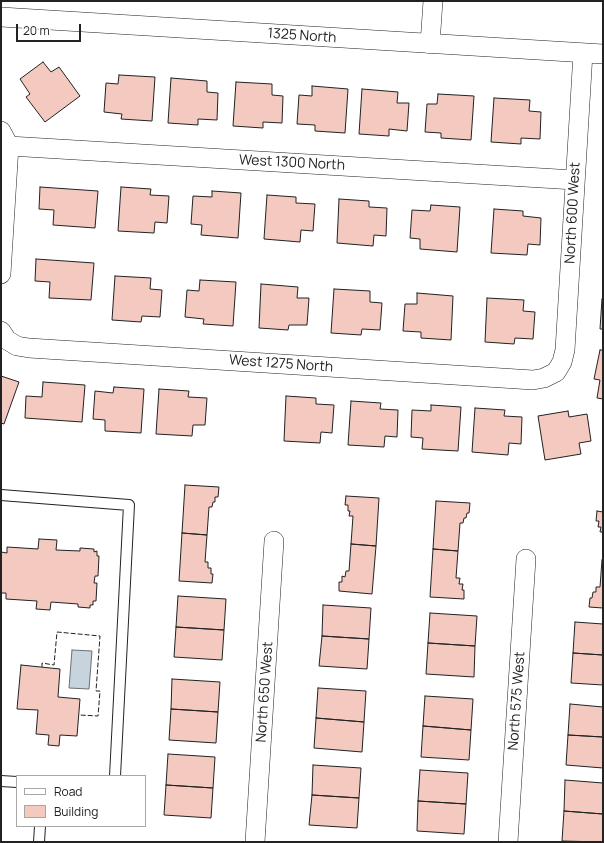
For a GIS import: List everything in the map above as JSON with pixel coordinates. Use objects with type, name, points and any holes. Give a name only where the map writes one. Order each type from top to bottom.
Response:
[{"type":"street","points":[[430,44],[433,1]]},
{"type":"street","name":"1325 North","points":[[1,17],[603,54]]},
{"type":"street","name":"North 600 West","points":[[556,372],[562,362],[565,350],[582,53]]},
{"type":"street","points":[[1,274],[5,139]]},
{"type":"street","name":"West 1300 North","points":[[5,139],[575,180]]},
{"type":"street","name":"West 1275 North","points":[[4,336],[17,346],[29,348],[533,380],[544,378],[556,372]]},
{"type":"street","name":"North 650 West","points":[[255,842],[274,541]]},
{"type":"street","name":"North 575 West","points":[[508,842],[526,559]]},
{"type":"lane","points":[[1,495],[130,505],[115,775]]},
{"type":"lane","points":[[1,781],[16,782]]},
{"type":"lane","points":[[39,842],[40,827]]},
{"type":"shaded area","points":[[72,650],[92,651],[89,689],[69,688]]},
{"type":"building","points":[[43,62],[51,72],[59,67],[80,96],[45,122],[26,97],[30,94],[20,79]]},
{"type":"building","points":[[119,75],[155,77],[152,121],[121,119],[122,114],[104,112],[106,83],[118,84]]},
{"type":"building","points":[[171,78],[207,81],[207,92],[218,93],[217,120],[198,119],[198,125],[168,123]]},
{"type":"building","points":[[236,82],[272,84],[272,95],[283,96],[282,123],[263,122],[263,128],[233,126]]},
{"type":"building","points":[[312,86],[348,89],[345,133],[315,131],[315,125],[297,124],[299,95],[312,96]]},
{"type":"building","points":[[362,89],[398,92],[397,103],[409,103],[407,131],[389,129],[389,136],[359,134]]},
{"type":"building","points":[[438,94],[474,96],[471,140],[441,138],[441,133],[425,132],[427,104],[437,104]]},
{"type":"building","points":[[494,98],[530,100],[529,111],[541,112],[540,139],[521,138],[521,144],[491,142]]},
{"type":"building","points":[[40,187],[98,191],[95,228],[53,225],[54,210],[39,209]]},
{"type":"building","points":[[121,187],[151,189],[150,195],[169,196],[167,223],[155,222],[154,233],[118,231]]},
{"type":"building","points":[[212,191],[241,193],[238,238],[201,235],[202,225],[191,224],[193,196],[212,197]]},
{"type":"building","points":[[267,195],[296,197],[296,203],[315,204],[313,231],[301,230],[300,242],[264,239]]},
{"type":"building","points":[[339,199],[369,201],[369,207],[387,208],[386,236],[374,235],[373,246],[337,243]]},
{"type":"building","points":[[431,205],[460,207],[457,252],[420,249],[420,239],[410,238],[412,210],[430,211]]},
{"type":"building","points":[[494,209],[523,211],[523,216],[541,218],[540,245],[528,244],[527,255],[491,253]]},
{"type":"building","points":[[36,259],[94,263],[91,300],[49,298],[50,282],[35,281]]},
{"type":"building","points":[[115,276],[151,278],[150,289],[162,290],[160,317],[142,316],[141,322],[112,320]]},
{"type":"building","points":[[200,280],[236,282],[233,326],[203,324],[204,319],[185,317],[187,290],[199,291]]},
{"type":"building","points":[[261,284],[298,287],[297,298],[309,298],[307,325],[289,325],[288,330],[259,328]]},
{"type":"building","points":[[334,289],[370,291],[370,302],[382,303],[380,330],[362,329],[361,335],[331,333]]},
{"type":"building","points":[[417,293],[453,296],[451,340],[421,338],[421,332],[403,331],[405,304],[417,304]]},
{"type":"building","points":[[487,298],[524,300],[523,311],[535,312],[533,339],[515,338],[514,344],[485,342]]},
{"type":"building","points":[[602,299],[603,329],[600,329]]},
{"type":"building","points":[[600,350],[603,350],[603,399],[597,398],[600,380],[594,379]]},
{"type":"building","points":[[1,376],[19,382],[4,424],[1,423]]},
{"type":"building","points":[[43,382],[85,385],[82,422],[25,418],[26,396],[42,397]]},
{"type":"building","points":[[114,387],[144,389],[141,433],[105,431],[105,420],[93,419],[95,391],[113,393]]},
{"type":"building","points":[[159,389],[189,391],[188,397],[207,398],[205,425],[193,425],[192,436],[156,434]]},
{"type":"building","points":[[286,396],[316,398],[316,404],[334,405],[332,433],[321,432],[320,443],[284,441]]},
{"type":"building","points":[[351,401],[381,403],[380,409],[398,410],[397,437],[385,436],[384,447],[348,445]]},
{"type":"building","points":[[431,405],[461,407],[458,451],[422,449],[423,438],[411,437],[412,410],[431,411]]},
{"type":"building","points":[[475,408],[505,410],[504,416],[522,417],[521,444],[509,443],[508,455],[472,452]]},
{"type":"building","points":[[568,411],[569,417],[587,414],[591,441],[579,443],[581,454],[545,460],[538,416]]},
{"type":"building","points":[[185,485],[219,487],[218,497],[215,497],[215,502],[213,502],[212,507],[209,507],[207,535],[182,533]]},
{"type":"building","points":[[346,496],[379,498],[376,546],[351,544],[353,516],[349,516],[350,511],[348,511],[348,505],[345,505]]},
{"type":"building","points":[[436,501],[470,503],[469,513],[467,513],[466,518],[464,518],[463,523],[460,523],[458,551],[433,549]]},
{"type":"building","points":[[597,511],[603,512],[603,532],[600,532],[601,527],[598,527],[599,521],[596,521]]},
{"type":"building","points":[[182,533],[207,535],[205,562],[208,562],[208,568],[211,568],[211,574],[213,574],[212,583],[179,581]]},
{"type":"building","points":[[39,539],[57,540],[56,550],[80,551],[80,548],[94,549],[94,552],[97,551],[97,556],[99,556],[98,576],[95,576],[94,583],[97,583],[96,601],[93,601],[93,605],[90,605],[90,608],[78,607],[78,604],[51,602],[50,610],[36,609],[37,601],[6,599],[6,593],[1,593],[1,552],[7,553],[7,547],[38,549]]},
{"type":"building","points":[[351,544],[376,546],[372,594],[339,591],[339,582],[342,582],[342,576],[345,577],[346,571],[349,571]]},
{"type":"building","points":[[433,549],[458,551],[456,578],[460,578],[459,584],[463,584],[462,590],[464,590],[464,599],[430,597]]},
{"type":"building","points":[[602,560],[603,608],[589,607],[590,598],[592,598],[593,592],[596,592],[596,587],[600,587]]},
{"type":"building","points":[[178,596],[226,599],[224,630],[176,627]]},
{"type":"building","points":[[323,605],[371,608],[369,639],[322,636]]},
{"type":"building","points":[[430,613],[477,616],[475,646],[428,643]]},
{"type":"building","points":[[575,622],[603,624],[603,655],[573,653]]},
{"type":"building","points":[[176,627],[224,630],[222,660],[174,657]]},
{"type":"building","points":[[322,636],[369,639],[367,669],[319,666]]},
{"type":"building","points":[[428,643],[475,646],[474,677],[426,674]]},
{"type":"building","points":[[573,653],[603,655],[603,685],[571,683]]},
{"type":"building","points":[[21,665],[60,669],[58,697],[80,699],[77,736],[60,735],[59,746],[48,745],[49,735],[36,734],[38,710],[17,709]]},
{"type":"building","points":[[172,679],[220,682],[218,712],[171,709]]},
{"type":"building","points":[[318,688],[366,691],[364,722],[316,718]]},
{"type":"building","points":[[425,696],[473,699],[471,730],[423,726]]},
{"type":"building","points":[[570,704],[603,707],[603,737],[568,735]]},
{"type":"building","points":[[171,709],[218,712],[216,743],[169,740]]},
{"type":"building","points":[[316,718],[364,722],[362,752],[314,748]]},
{"type":"building","points":[[423,726],[471,730],[469,760],[421,757]]},
{"type":"building","points":[[568,735],[603,737],[603,768],[566,765]]},
{"type":"building","points":[[168,754],[215,757],[213,788],[166,785]]},
{"type":"building","points":[[313,765],[361,768],[359,798],[312,795]]},
{"type":"building","points":[[420,770],[468,773],[466,804],[418,801]]},
{"type":"building","points":[[565,780],[603,783],[603,814],[564,811]]},
{"type":"building","points":[[166,785],[213,788],[211,818],[164,815]]},
{"type":"building","points":[[312,795],[359,798],[357,828],[309,825]]},
{"type":"building","points":[[418,801],[466,804],[464,834],[417,831]]},
{"type":"building","points":[[564,811],[603,814],[603,842],[562,841]]},
{"type":"fence","points":[[42,667],[42,663],[54,665],[57,632],[100,636],[96,691],[100,691],[98,716],[79,715]]}]
